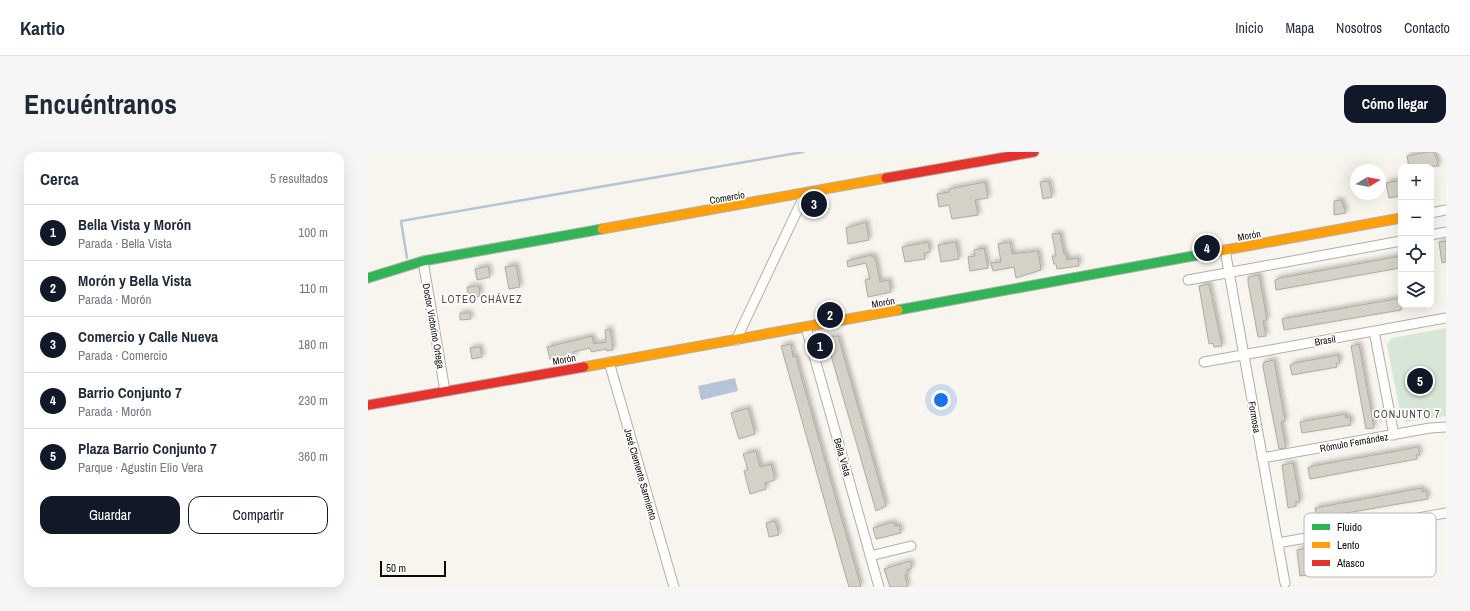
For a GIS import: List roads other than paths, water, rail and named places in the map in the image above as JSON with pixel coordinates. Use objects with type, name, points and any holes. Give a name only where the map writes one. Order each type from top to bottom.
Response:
[{"type":"street","name":"Comercio","points":[[368,278],[424,261],[1034,152]]},
{"type":"street","points":[[736,340],[805,194]]},
{"type":"street","points":[[1434,212],[1446,210]]},
{"type":"street","name":"Morón","points":[[368,405],[736,340],[1398,219]]},
{"type":"street","points":[[1434,234],[1446,232]]},
{"type":"street","points":[[1188,280],[1398,242]]},
{"type":"street","name":"Formosa","points":[[1225,250],[1285,583]]},
{"type":"street","name":"Doctor Victorino Ortega","points":[[424,261],[445,391]]},
{"type":"street","name":"Brasil","points":[[1204,362],[1446,318]]},
{"type":"street","name":"Bella Vista","points":[[806,327],[879,587]]},
{"type":"street","points":[[1374,331],[1394,435]]},
{"type":"street","name":"José Clemente Sarmiento","points":[[609,362],[674,587]]},
{"type":"street","name":"Rómulo Fernández","points":[[1262,458],[1394,435],[1446,428]]},
{"type":"street","points":[[1436,515],[1446,513]]},
{"type":"street","points":[[1278,543],[1304,538]]},
{"type":"street","points":[[870,556],[911,546]]},
{"type":"water","points":[[735,378],[738,391],[701,400],[698,386]]},
{"type":"waterway","points":[[407,258],[401,221],[803,152]]},
{"type":"place","name":"Comercio y Calle Nueva","points":[[814,204]]},
{"type":"place","name":"Barrio Conjunto 7","points":[[1207,248]]},
{"type":"place","name":"Morón y Bella Vista","points":[[830,315]]},
{"type":"place","name":"Bella Vista y Morón","points":[[820,346]]},
{"type":"place","name":"Plaza Barrio Conjunto 7","points":[[1420,381]]},
{"type":"district","name":"LOTEO CHÁVEZ","points":[[482,299]]},
{"type":"district","name":"CONJUNTO 7","points":[[1407,414]]}]
